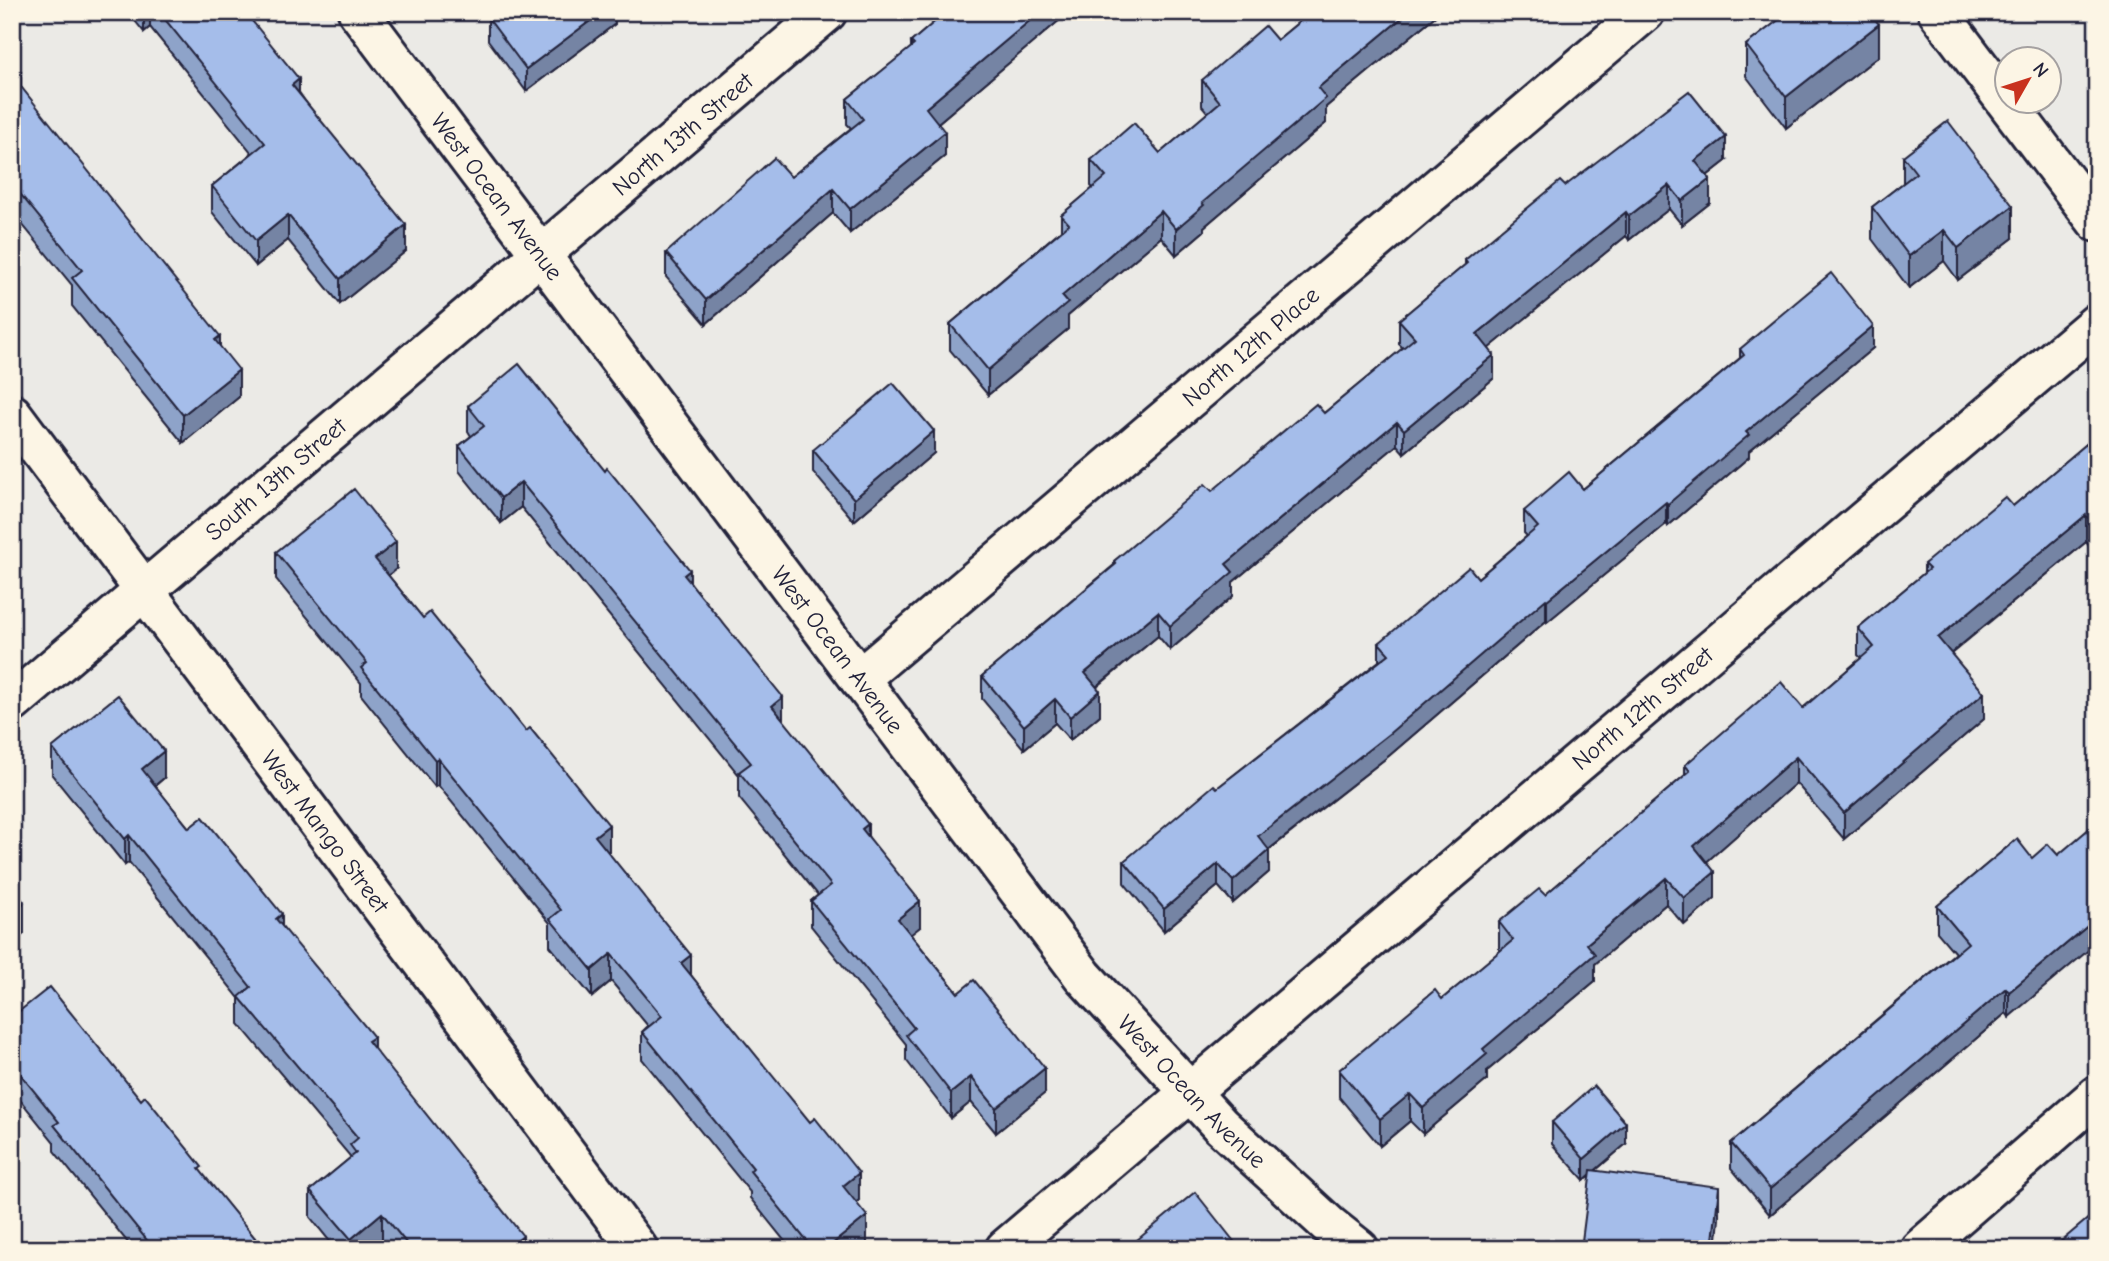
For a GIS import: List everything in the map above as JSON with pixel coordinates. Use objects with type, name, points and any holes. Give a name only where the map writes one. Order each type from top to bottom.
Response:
[{"type":"street","name":"West Ocean Avenue","points":[[358,12],[1083,976],[1189,1093],[1330,1226],[1359,1249]]},
{"type":"street","name":"North 13th Street","points":[[540,256],[827,12]]},
{"type":"street","name":"North 12th Place","points":[[859,680],[1645,12]]},
{"type":"street","points":[[1938,12],[2097,222]]},
{"type":"street","name":"South 13th Street","points":[[12,703],[540,256]]},
{"type":"street","name":"North 12th Street","points":[[1005,1249],[2097,323]]},
{"type":"street","name":"West Mango Street","points":[[12,414],[638,1249]]},
{"type":"street","points":[[1920,1249],[2097,1095]]},
{"type":"building","points":[[159,12],[245,12],[299,79],[292,85],[406,225],[340,279],[288,215],[256,241],[212,186],[265,143]]},
{"type":"building","points":[[496,12],[602,12],[526,69],[488,18]]},
{"type":"building","points":[[946,12],[1040,12],[926,108],[945,132],[850,209],[833,189],[706,300],[666,253],[774,158],[791,177],[863,119],[847,99],[914,45],[911,42]]},
{"type":"building","points":[[1311,12],[1409,12],[1318,88],[1326,98],[1202,203],[1204,205],[1176,229],[1161,211],[1062,296],[1068,303],[988,370],[950,324],[1069,224],[1061,215],[1106,177],[1091,160],[1134,123],[1160,153],[1220,102],[1202,80],[1265,26],[1277,40]]},
{"type":"building","points":[[1789,12],[1869,12],[1879,24],[1786,97],[1746,45]]},
{"type":"building","points":[[12,61],[21,72],[14,78],[220,336],[215,340],[239,370],[183,415],[72,278],[82,270],[12,184]]},
{"type":"building","points":[[1689,91],[1726,137],[1695,161],[1710,179],[1682,201],[1669,185],[1629,216],[1626,212],[1477,334],[1494,355],[1404,430],[1397,422],[1226,564],[1233,572],[1170,626],[1158,612],[1085,673],[1100,691],[1070,717],[1055,699],[1024,726],[982,676],[1116,564],[1114,561],[1205,484],[1212,491],[1316,404],[1324,413],[1415,338],[1399,320],[1467,263],[1465,260],[1560,181],[1565,186]]},
{"type":"building","points":[[1948,121],[2013,206],[1958,248],[1944,230],[1909,256],[1872,207],[1916,173],[1903,156]]},
{"type":"building","points":[[1831,273],[1873,326],[1746,432],[1749,435],[1668,504],[1666,502],[1546,599],[1390,733],[1258,836],[1269,850],[1233,881],[1218,864],[1164,909],[1124,861],[1214,785],[1217,788],[1389,654],[1379,643],[1469,567],[1478,578],[1538,527],[1524,511],[1569,472],[1583,489],[1744,355],[1740,349]]},
{"type":"building","points":[[519,364],[605,471],[607,468],[690,570],[684,575],[783,697],[772,706],[868,824],[862,829],[920,901],[898,919],[958,993],[974,980],[1045,1068],[996,1108],[971,1077],[951,1093],[906,1035],[914,1028],[811,901],[831,885],[739,772],[751,763],[521,482],[501,498],[459,446],[484,426],[468,406]]},
{"type":"building","points":[[893,383],[934,431],[854,499],[813,450]]},
{"type":"building","points":[[2097,435],[2097,513],[2089,519],[2086,515],[1938,638],[1984,693],[1844,813],[1796,757],[1694,846],[1715,872],[1684,898],[1666,878],[1587,944],[1595,954],[1483,1049],[1487,1054],[1423,1108],[1410,1094],[1380,1119],[1339,1070],[1435,990],[1442,999],[1513,940],[1499,922],[1539,889],[1545,895],[1690,771],[1685,765],[1781,682],[1803,708],[1874,647],[1858,628],[1929,569],[1924,564],[2005,497],[2013,506]]},
{"type":"building","points":[[354,489],[396,542],[375,559],[423,618],[430,612],[526,731],[530,728],[609,825],[595,836],[691,955],[681,963],[810,1122],[815,1118],[859,1173],[843,1186],[867,1216],[826,1249],[813,1249],[750,1171],[753,1168],[642,1032],[662,1016],[611,954],[592,970],[550,919],[561,910],[361,668],[367,663],[276,552]]},
{"type":"building","points":[[118,695],[164,751],[142,769],[189,828],[203,817],[282,914],[276,919],[374,1037],[368,1041],[523,1236],[508,1249],[411,1249],[382,1213],[351,1239],[310,1191],[356,1153],[350,1145],[358,1138],[239,997],[251,987],[129,835],[125,839],[52,748]]},
{"type":"building","points":[[2097,822],[2097,918],[2009,992],[2006,988],[1770,1189],[1731,1143],[1968,943],[1937,906],[2017,839],[2032,858],[2048,844],[2058,855]]},
{"type":"building","points":[[12,887],[24,902],[12,912]]},
{"type":"building","points":[[50,987],[141,1100],[145,1096],[202,1167],[199,1169],[264,1249],[154,1249],[54,1125],[59,1122],[12,1064],[12,1017]]},
{"type":"building","points":[[1594,1086],[1626,1123],[1584,1159],[1552,1122]]},
{"type":"building","points":[[1591,1170],[1719,1187],[1712,1249],[1581,1249]]},
{"type":"building","points":[[1195,1192],[1240,1249],[1145,1249],[1137,1240]]},
{"type":"building","points":[[2097,1211],[2097,1249],[2052,1249]]}]
